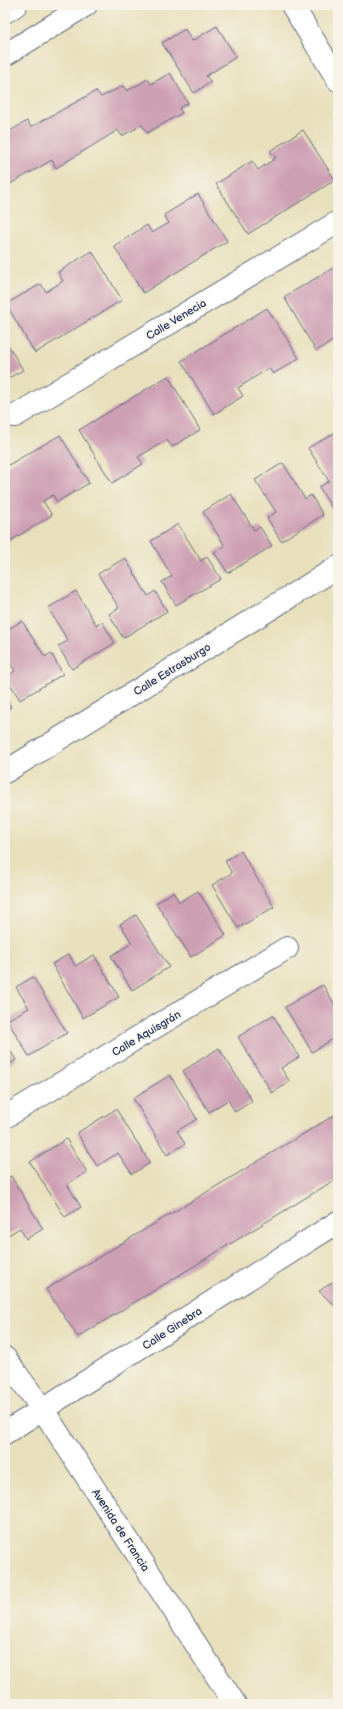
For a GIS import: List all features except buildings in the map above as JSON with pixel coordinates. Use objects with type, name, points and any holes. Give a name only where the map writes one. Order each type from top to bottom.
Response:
[{"type":"street","points":[[5,12],[16,5]]},
{"type":"street","points":[[5,55],[86,5]]},
{"type":"street","points":[[292,5],[338,80]]},
{"type":"street","name":"Calle Venecia","points":[[15,416],[338,222]]},
{"type":"street","name":"Calle Estrasburgo","points":[[5,772],[338,567]]},
{"type":"street","name":"Calle Aquisgrán","points":[[5,1117],[287,948]]},
{"type":"street","name":"Calle Ginebra","points":[[5,1433],[338,1222]]},
{"type":"street","name":"Avenida de Francia","points":[[5,1358],[43,1410],[235,1704]]}]
